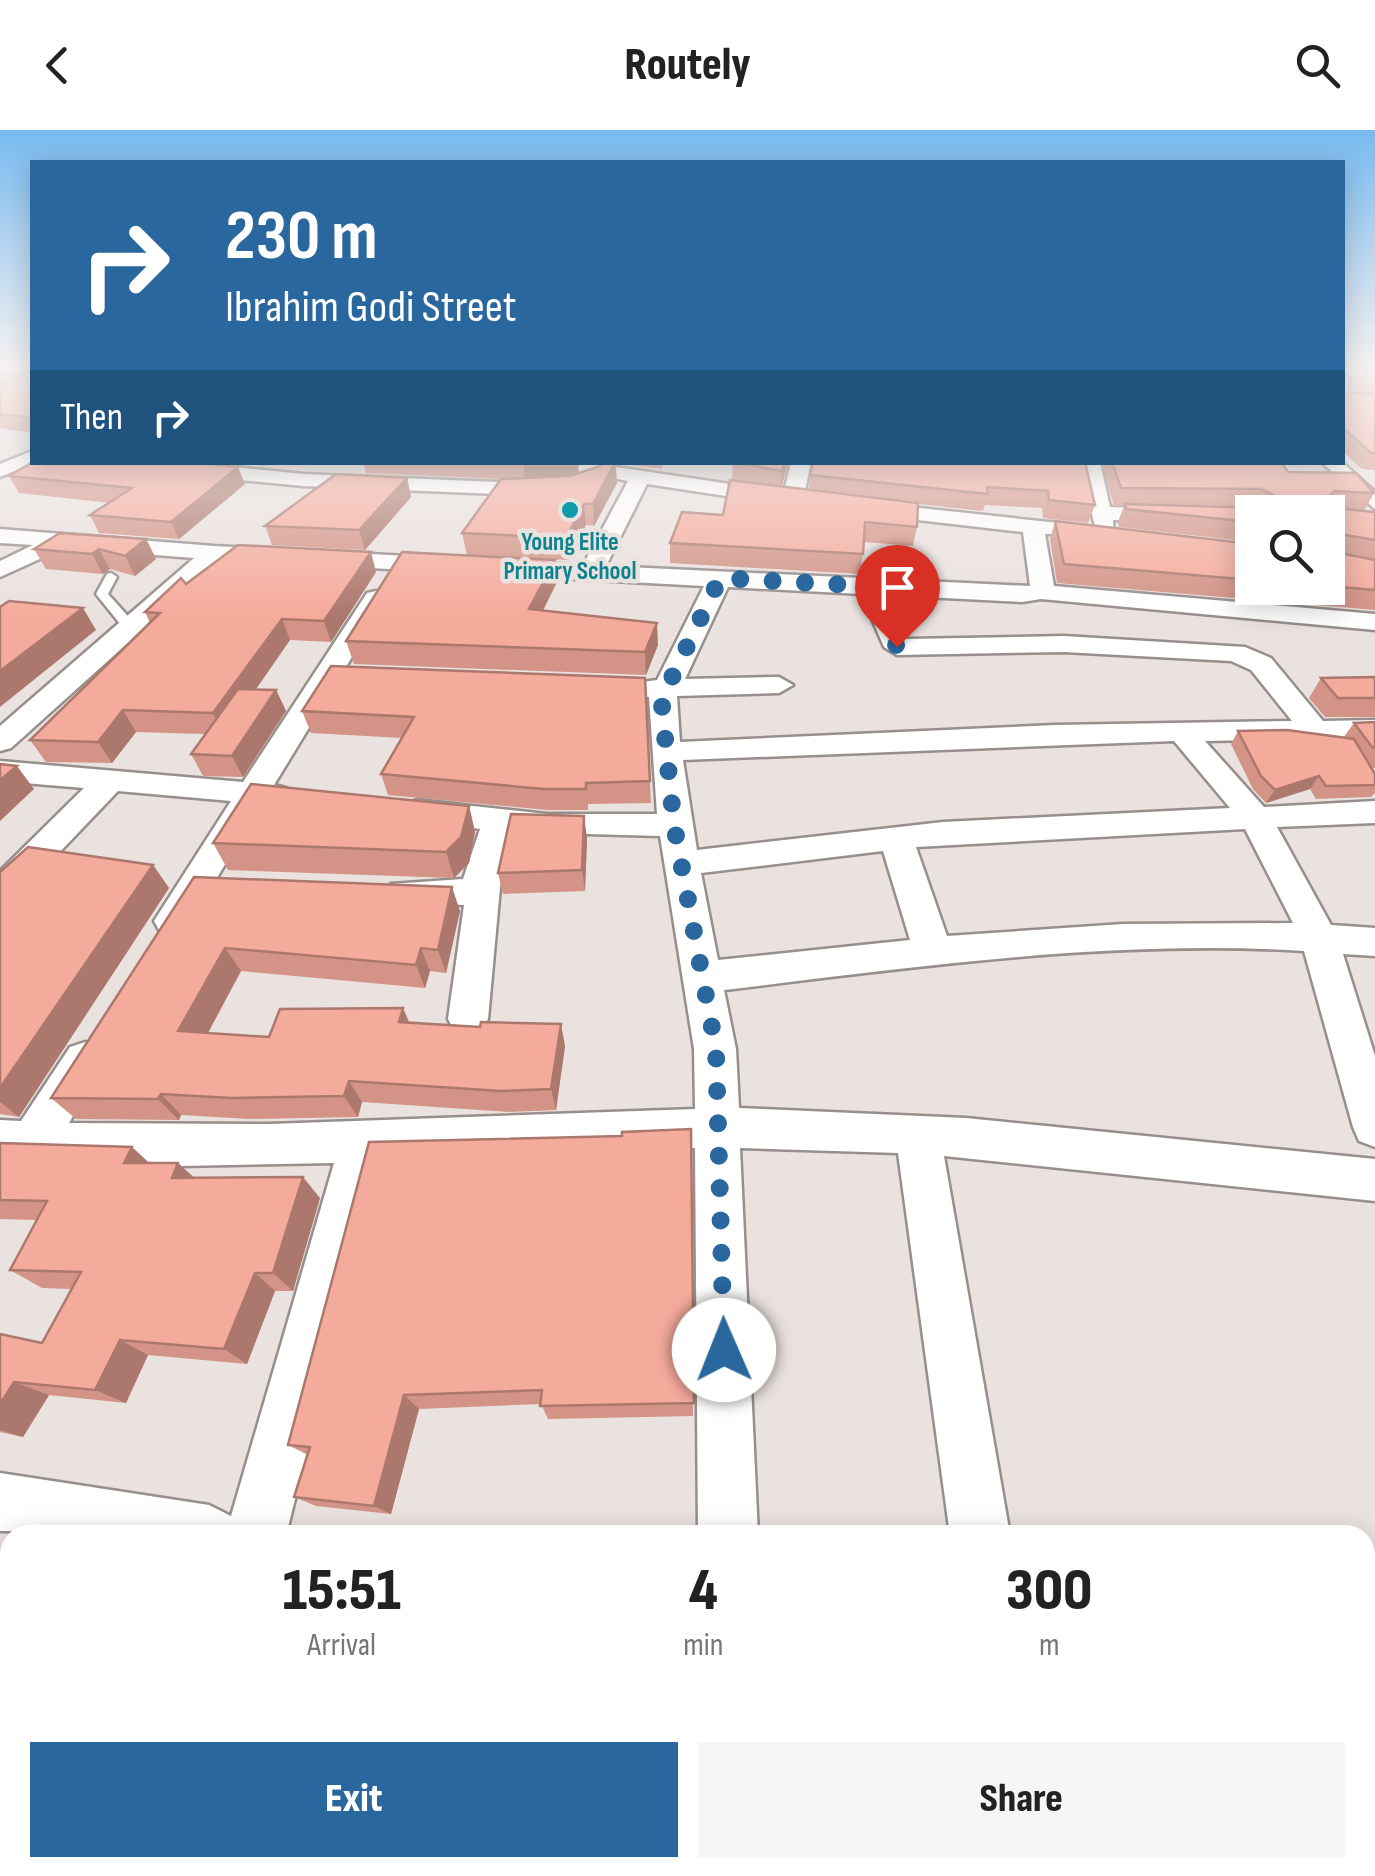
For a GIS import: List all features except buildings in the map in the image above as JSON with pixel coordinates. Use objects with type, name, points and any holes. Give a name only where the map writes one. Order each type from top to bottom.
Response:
[{"type":"street","points":[[0,472],[30,458]]},
{"type":"street","points":[[150,465],[303,480],[525,490],[569,488],[629,476]]},
{"type":"street","points":[[559,465],[803,501],[801,465]]},
{"type":"street","points":[[1091,465],[1110,528]]},
{"type":"street","points":[[1332,465],[1375,502]]},
{"type":"street","points":[[592,570],[629,476]]},
{"type":"street","points":[[849,506],[1033,526],[1110,528],[1235,517]]},
{"type":"street","points":[[1033,526],[1041,592]]},
{"type":"street","points":[[0,536],[214,553],[592,570],[1022,596],[1041,592],[1375,622]]},
{"type":"street","points":[[0,570],[58,542]]},
{"type":"street","points":[[0,742],[214,553]]},
{"type":"street","points":[[154,948],[400,561]]},
{"type":"street","points":[[646,690],[720,578]]},
{"type":"street","points":[[870,586],[897,647],[1064,644],[1236,652],[1261,664],[1314,729]]},
{"type":"street","points":[[327,674],[362,677]]},
{"type":"street","points":[[646,690],[779,686]]},
{"type":"street","points":[[646,690],[662,708],[678,844],[716,1049],[728,1525]]},
{"type":"street","points":[[665,752],[1180,730],[1375,729]]},
{"type":"street","points":[[1180,730],[1255,816],[1319,937],[1363,1046],[1375,1127]]},
{"type":"street","points":[[0,771],[311,799]]},
{"type":"street","points":[[0,892],[110,781]]},
{"type":"street","points":[[390,808],[598,828],[678,844],[896,838],[1375,812]]},
{"type":"street","points":[[468,1020],[485,880],[500,820]]},
{"type":"street","points":[[896,838],[934,952]]},
{"type":"street","points":[[365,891],[460,896],[478,890],[485,880]]},
{"type":"street","points":[[195,884],[233,885]]},
{"type":"street","points":[[702,977],[934,952],[1200,936],[1319,937],[1375,942]]},
{"type":"street","points":[[16,1142],[104,1029]]},
{"type":"street","points":[[16,1142],[93,1146],[362,1142],[719,1128],[918,1136],[1375,1180]]},
{"type":"street","points":[[918,1136],[978,1525]]},
{"type":"street","points":[[259,1525],[362,1142]]},
{"type":"street","points":[[0,1502],[146,1525]]},
{"type":"lane","points":[[111,576],[102,594],[130,627]]},
{"type":"place","name":"Young Elite Primary School","points":[[570,510]]},
{"type":"route","points":[[724,1350],[716,1049],[674,825],[663,696],[720,578],[870,586],[892,644],[897,647]]}]
